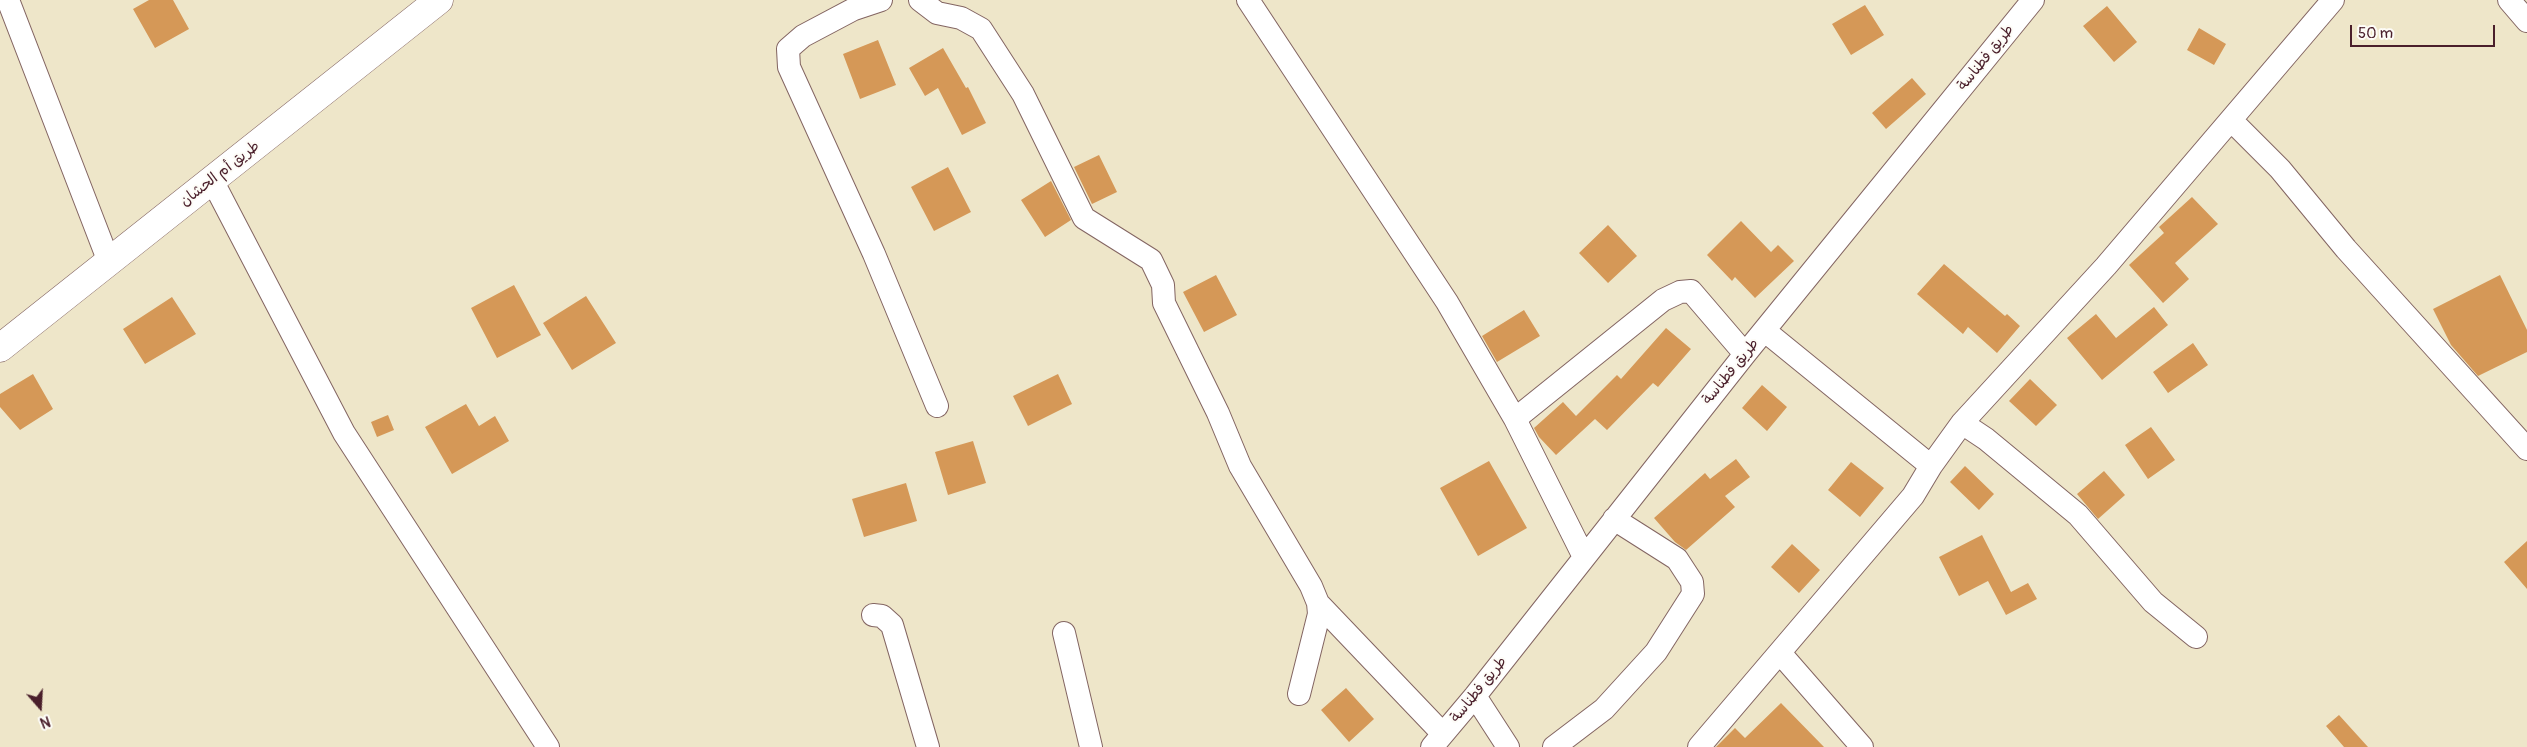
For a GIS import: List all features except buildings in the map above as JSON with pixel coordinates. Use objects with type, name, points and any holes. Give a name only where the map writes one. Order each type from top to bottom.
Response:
[{"type":"street","points":[[8,0],[109,262]]},
{"type":"street","name":"طريق أم الحشان","points":[[0,348],[439,0]]},
{"type":"street","points":[[881,0],[852,5],[803,36],[788,50],[789,67],[874,254],[937,406]]},
{"type":"street","points":[[920,0],[937,13],[961,18],[981,28],[1023,94],[1084,218],[1151,260],[1163,285],[1164,303],[1218,413],[1240,466],[1311,586],[1318,603],[1319,614],[1299,694]]},
{"type":"street","points":[[1248,0],[1447,302],[1515,419],[1584,557]]},
{"type":"street","name":"طريق فطناسة","points":[[1437,741],[1475,696],[1745,354],[1765,332],[2033,0]]},
{"type":"street","points":[[1700,747],[1913,496],[1931,466],[1962,423],[2106,266],[2333,0]]},
{"type":"street","points":[[2509,0],[2527,20]]},
{"type":"street","points":[[2231,120],[2280,169],[2346,248],[2527,449]]},
{"type":"street","points":[[212,180],[344,433],[548,747]]},
{"type":"street","points":[[1515,419],[1663,300],[1680,292],[1691,291],[1745,354]]},
{"type":"street","points":[[1765,332],[1931,466]]},
{"type":"street","points":[[1962,423],[1986,439],[2078,515],[2153,602],[2196,637]]},
{"type":"street","points":[[1554,747],[1604,709],[1656,652],[1693,594],[1692,582],[1677,560],[1614,519]]},
{"type":"street","points":[[1318,603],[1437,741]]},
{"type":"street","points":[[873,615],[882,616],[892,625],[928,747]]},
{"type":"street","points":[[1064,633],[1091,747]]},
{"type":"street","points":[[1780,653],[1862,747]]},
{"type":"street","points":[[1475,696],[1508,747]]}]
